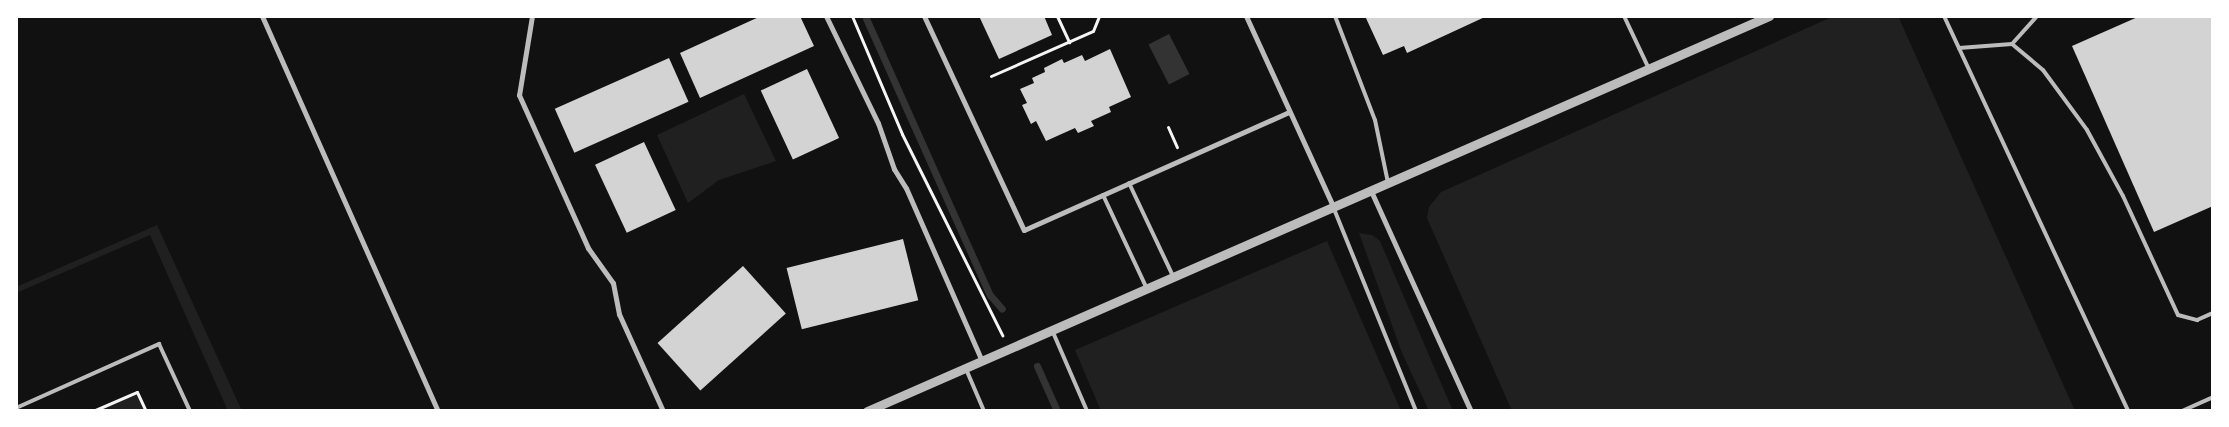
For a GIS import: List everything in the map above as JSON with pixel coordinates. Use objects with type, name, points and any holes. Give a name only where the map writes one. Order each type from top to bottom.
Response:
[{"type":"street","points":[[262,16],[438,411]]},
{"type":"street","points":[[532,16],[520,95],[588,248],[613,283],[619,314],[663,411]]},
{"type":"street","points":[[826,16],[878,123],[894,169],[906,188],[982,361]]},
{"type":"street","points":[[924,16],[1024,230],[1289,112]]},
{"type":"street","points":[[1246,16],[1334,208]]},
{"type":"street","points":[[867,411],[1146,287],[1371,192],[1769,16]]},
{"type":"street","points":[[1371,192],[1471,411]]},
{"type":"lane","points":[[1335,16],[1375,120],[1388,184]]},
{"type":"lane","points":[[1624,16],[1649,69]]},
{"type":"lane","points":[[1944,16],[2128,411]]},
{"type":"lane","points":[[1959,48],[2012,44],[2037,16]]},
{"type":"lane","points":[[2012,44],[2043,70],[2087,130],[2123,196],[2178,315],[2197,320],[2213,313]]},
{"type":"lane","points":[[1129,183],[1173,276]]},
{"type":"lane","points":[[1103,195],[1146,287]]},
{"type":"lane","points":[[1334,208],[1416,411]]},
{"type":"lane","points":[[1052,330],[1088,411]]},
{"type":"lane","points":[[16,408],[159,344],[190,411]]},
{"type":"lane","points":[[965,369],[984,411]]},
{"type":"lane","points":[[2182,411],[2213,397]]},
{"type":"path","points":[[852,16],[902,134],[1009,349]]},
{"type":"path","points":[[1057,16],[1069,42]]},
{"type":"path","points":[[991,76],[1093,31],[1099,16]]},
{"type":"path","points":[[1168,128],[1183,160]]},
{"type":"path","points":[[93,411],[137,392],[146,411]]},
{"type":"shaded area","points":[[1834,16],[1898,16],[2075,411],[1512,411],[1427,218],[1429,207],[1441,192]]},
{"type":"shaded area","points":[[1169,34],[1189,74],[1169,85],[1149,44]]},
{"type":"shaded area","points":[[744,94],[776,161],[719,180],[688,203],[657,135]]},
{"type":"shaded area","points":[[157,225],[242,411],[228,411],[150,235],[16,293],[16,287]]},
{"type":"shaded area","points":[[1359,233],[1372,235],[1380,241],[1453,411],[1429,411],[1402,353]]},
{"type":"shaded area","points":[[1327,241],[1401,411],[1101,411],[1075,350]]},
{"type":"shaded area","points":[[137,392],[146,411],[93,411]]},
{"type":"building","points":[[761,16],[800,16],[814,46],[700,98],[680,53]]},
{"type":"building","points":[[979,16],[1044,16],[1052,35],[999,59]]},
{"type":"building","points":[[1365,16],[1487,16],[1407,53],[1404,46],[1383,55]]},
{"type":"building","points":[[2140,16],[2213,16],[2213,206],[2154,232],[2072,46]]},
{"type":"building","points":[[1110,49],[1131,97],[1109,107],[1111,112],[1091,121],[1094,126],[1078,133],[1075,128],[1046,141],[1036,121],[1031,124],[1022,105],[1027,103],[1020,89],[1034,83],[1032,78],[1045,72],[1044,68],[1062,59],[1064,63],[1082,55],[1085,61]]},
{"type":"building","points":[[669,58],[689,102],[574,153],[555,109]]},
{"type":"building","points":[[807,69],[839,138],[793,159],[761,91]]},
{"type":"building","points":[[644,142],[676,210],[627,233],[595,165]]},
{"type":"building","points":[[903,239],[918,300],[802,329],[787,268]]},
{"type":"building","points":[[743,266],[786,314],[700,391],[658,343]]},
{"type":"waterway","points":[[865,16],[990,295],[1002,309]]},
{"type":"waterway","points":[[1037,366],[1057,411]]}]
